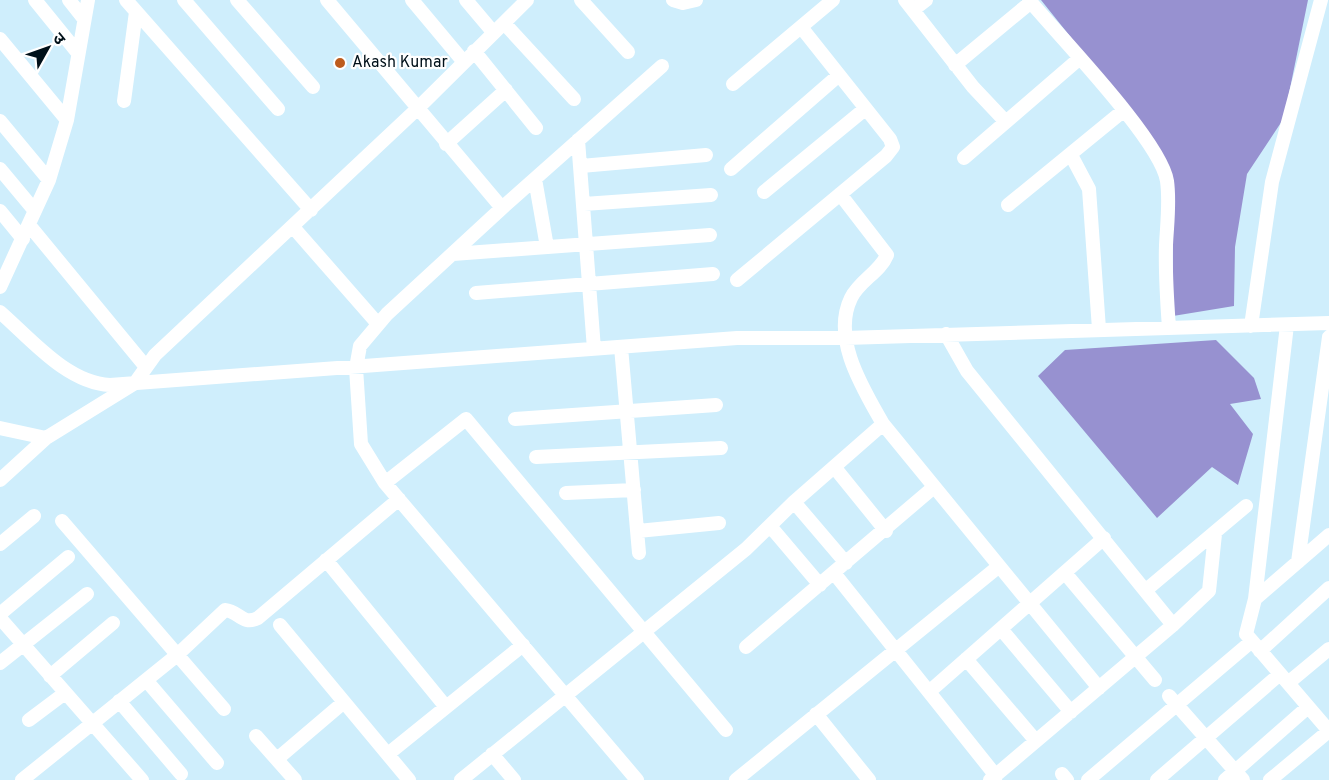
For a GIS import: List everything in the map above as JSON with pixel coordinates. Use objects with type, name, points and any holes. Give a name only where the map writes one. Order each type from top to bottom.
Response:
[{"type":"street","points":[[35,0],[78,53]]},
{"type":"street","points":[[69,0],[84,19]]},
{"type":"street","points":[[0,287],[49,180],[67,120],[88,0]]},
{"type":"street","points":[[126,0],[311,210]]},
{"type":"street","points":[[184,0],[278,108]]},
{"type":"street","points":[[237,0],[313,87]]},
{"type":"street","points":[[327,0],[502,208]]},
{"type":"street","points":[[412,0],[463,61]]},
{"type":"street","points":[[466,0],[493,32]]},
{"type":"street","points":[[0,480],[46,438],[135,383],[154,355],[311,210],[527,0]]},
{"type":"street","points":[[581,0],[628,52]]},
{"type":"street","points":[[673,0],[683,3],[696,0]]},
{"type":"street","points":[[733,84],[834,0]]},
{"type":"street","points":[[926,0],[909,5],[955,65],[1006,122]]},
{"type":"street","points":[[1251,326],[1272,182],[1321,0]]},
{"type":"street","points":[[955,65],[1030,1],[1080,58],[1159,159],[1167,182],[1169,328]]},
{"type":"street","points":[[124,101],[136,12]]},
{"type":"street","points":[[504,22],[574,99]]},
{"type":"street","points":[[737,280],[886,156],[893,147],[890,139],[801,27]]},
{"type":"street","points":[[0,39],[67,120]]},
{"type":"street","points":[[474,51],[536,128]]},
{"type":"street","points":[[964,158],[1080,58]]},
{"type":"street","points":[[637,780],[385,483],[361,444],[356,368],[360,345],[378,324],[535,178],[662,66]]},
{"type":"street","points":[[731,169],[839,75]]},
{"type":"street","points":[[446,144],[506,90]]},
{"type":"street","points":[[764,192],[865,109]]},
{"type":"street","points":[[1008,206],[1123,111]]},
{"type":"street","points":[[0,121],[49,180]]},
{"type":"street","points":[[578,140],[594,349]]},
{"type":"street","points":[[1071,154],[1089,189],[1099,329]]},
{"type":"street","points":[[581,165],[706,155]]},
{"type":"street","points":[[0,169],[35,211]]},
{"type":"street","points":[[535,178],[547,247]]},
{"type":"street","points":[[840,194],[887,255],[851,298],[846,313],[845,338],[864,389],[884,424],[998,567],[1099,688]]},
{"type":"street","points":[[584,204],[711,195]]},
{"type":"street","points":[[0,211],[23,239]]},
{"type":"street","points":[[29,225],[146,368]]},
{"type":"street","points":[[292,227],[378,324]]},
{"type":"street","points":[[453,254],[710,235]]},
{"type":"street","points":[[476,293],[589,282],[713,274]]},
{"type":"street","points":[[0,312],[58,363],[81,378],[98,385],[356,368],[737,338],[845,338],[1329,323]]},
{"type":"street","points":[[1270,780],[1329,731],[1324,716],[1308,707],[1246,634],[1256,599],[1287,325]]},
{"type":"street","points":[[946,334],[967,371],[1173,625]]},
{"type":"street","points":[[1298,562],[1329,337]]},
{"type":"street","points":[[621,347],[639,553]]},
{"type":"street","points":[[515,419],[716,405]]},
{"type":"street","points":[[385,483],[466,420],[726,730]]},
{"type":"street","points":[[461,780],[643,630],[746,549],[794,502],[884,424]]},
{"type":"street","points":[[0,428],[46,438]]},
{"type":"street","points":[[536,457],[721,448]]},
{"type":"street","points":[[835,468],[886,531]]},
{"type":"street","points":[[746,647],[886,531],[934,487]]},
{"type":"street","points":[[566,493],[634,490]]},
{"type":"street","points":[[31,777],[91,724],[177,656],[225,610],[231,610],[242,620],[250,622],[399,499]]},
{"type":"street","points":[[794,502],[846,563]]},
{"type":"street","points":[[1146,590],[1246,506]]},
{"type":"street","points":[[0,544],[34,516]]},
{"type":"street","points":[[62,521],[224,709]]},
{"type":"street","points":[[638,531],[719,523]]},
{"type":"street","points":[[770,526],[820,585]]},
{"type":"street","points":[[834,573],[930,691],[993,778],[1173,625],[1209,591],[1215,534]]},
{"type":"street","points":[[1256,599],[1329,535]]},
{"type":"street","points":[[930,691],[1104,538]]},
{"type":"street","points":[[68,557],[0,616],[91,724],[142,780]]},
{"type":"street","points":[[326,560],[446,707]]},
{"type":"street","points":[[741,776],[998,567]]},
{"type":"street","points":[[1065,573],[1155,680]]},
{"type":"street","points":[[1088,780],[1172,700],[1256,646],[1329,588]]},
{"type":"street","points":[[0,663],[87,594]]},
{"type":"street","points":[[50,676],[113,623]]},
{"type":"street","points":[[280,625],[409,780]]},
{"type":"street","points":[[1001,629],[1071,712]]},
{"type":"street","points":[[388,754],[523,645]]},
{"type":"street","points":[[1157,780],[1205,737],[1284,678],[1329,649]]},
{"type":"street","points":[[966,659],[1036,741]]},
{"type":"street","points":[[146,680],[217,762]]},
{"type":"street","points":[[29,720],[65,693]]},
{"type":"street","points":[[1172,700],[1205,737],[1234,777],[1308,707]]},
{"type":"street","points":[[119,701],[181,774]]},
{"type":"street","points":[[277,759],[344,702]]},
{"type":"street","points":[[816,714],[867,779]]},
{"type":"street","points":[[256,736],[295,780]]},
{"type":"street","points":[[492,754],[514,780]]},
{"type":"shaded area","points":[[1041,0],[1308,0],[1284,118],[1247,174],[1235,247],[1234,306],[1173,316],[1173,199],[1157,145]]},
{"type":"shaded area","points":[[1216,340],[1254,378],[1261,399],[1230,404],[1253,434],[1238,485],[1212,467],[1157,518],[1038,376],[1065,350]]},
{"type":"place","name":"Akash Kumar","points":[[340,63]]}]
